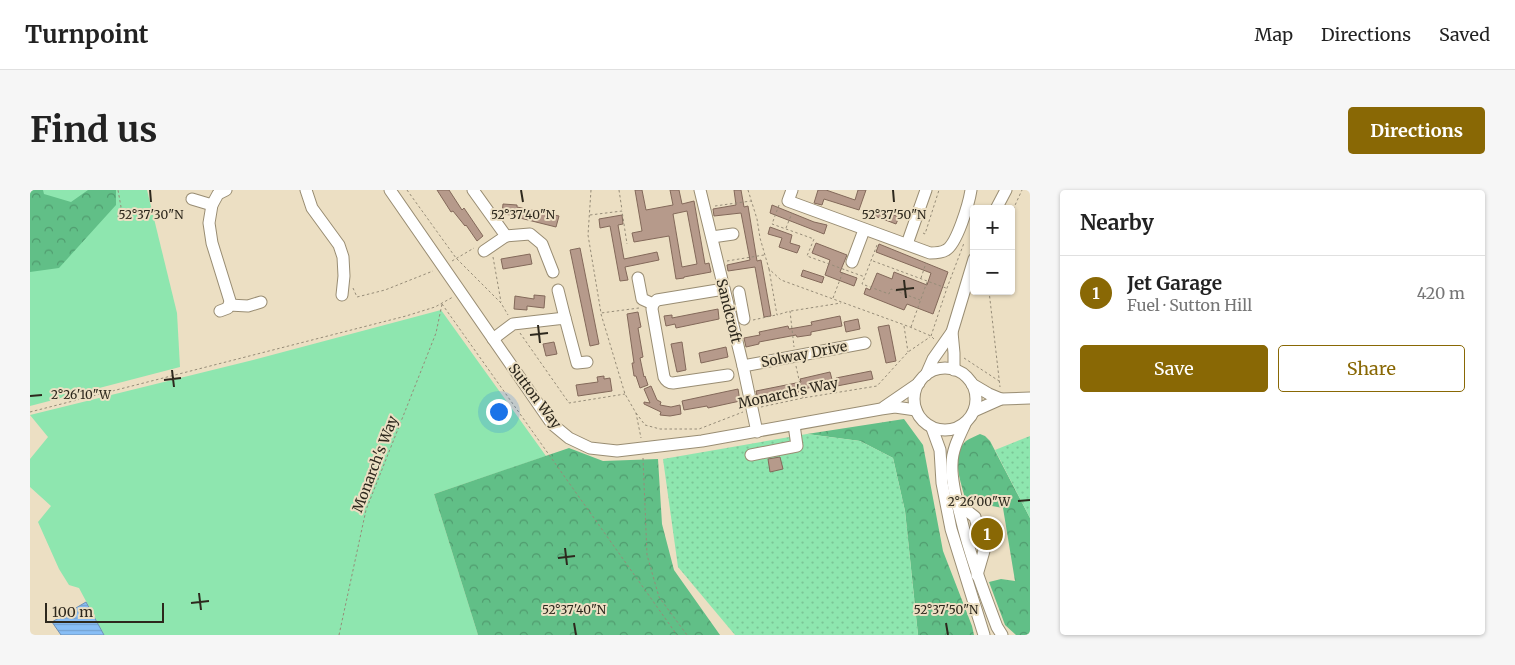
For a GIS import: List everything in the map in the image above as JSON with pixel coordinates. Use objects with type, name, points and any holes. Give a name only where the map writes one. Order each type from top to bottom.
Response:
[{"type":"street","points":[[226,190],[218,194],[212,205],[209,223],[212,242],[230,302],[224,308],[248,306],[261,302]]},
{"type":"street","points":[[306,190],[312,208],[339,245],[343,257],[346,290]]},
{"type":"street","name":"Sutton Way","points":[[390,190],[552,424],[569,438],[590,448],[617,451],[702,441],[895,407],[916,410]]},
{"type":"street","points":[[473,190],[506,236]]},
{"type":"street","name":"Sandcroft","points":[[700,190],[743,366],[757,432]]},
{"type":"street","points":[[792,190],[788,202],[930,253],[946,250],[951,246],[956,238],[971,190]]},
{"type":"street","points":[[907,244],[926,190]]},
{"type":"street","points":[[998,205],[1006,190]]},
{"type":"street","points":[[192,199],[212,205]]},
{"type":"street","points":[[848,266],[864,230]]},
{"type":"street","points":[[484,251],[506,236],[530,234],[542,244],[553,272]]},
{"type":"street","points":[[712,237],[733,234]]},
{"type":"street","name":"Sutton Way","points":[[881,409],[923,379],[933,359],[952,332],[970,272]]},
{"type":"street","points":[[638,278],[642,299],[652,305],[666,381],[673,383],[728,375]]},
{"type":"street","points":[[558,290],[576,363],[587,362]]},
{"type":"street","points":[[652,305],[657,300],[725,291],[743,291],[746,320]]},
{"type":"street","points":[[493,339],[513,324],[565,318]]},
{"type":"street","name":"Sutton Way","points":[[952,332],[954,370]]},
{"type":"street","name":"Solway Drive","points":[[743,366],[865,343]]},
{"type":"street","points":[[965,424],[950,430],[939,430],[932,428],[922,420],[916,410],[915,394],[923,379],[941,369],[954,370],[963,374],[972,384],[989,394],[996,401]]},
{"type":"street","points":[[972,384],[976,399],[974,411],[965,424],[957,442],[952,464],[957,503],[966,538],[977,575],[997,628],[1002,635]]},
{"type":"street","points":[[974,411],[996,401],[1030,398]]},
{"type":"street","points":[[751,455],[797,446],[794,425]]},
{"type":"street","points":[[932,428],[940,450],[942,483],[951,529],[984,635]]},
{"type":"path","points":[[118,190],[121,206],[118,217]]},
{"type":"path","points":[[407,190],[456,258],[501,302],[513,324],[569,403],[625,394]]},
{"type":"path","points":[[591,190],[588,235],[601,313],[625,394],[636,413],[642,442]]},
{"type":"path","points":[[619,190],[627,244]]},
{"type":"path","points":[[748,190],[769,268],[777,315]]},
{"type":"path","points":[[912,230],[925,234],[939,190]]},
{"type":"path","points":[[1015,205],[1022,190]]},
{"type":"path","points":[[781,198],[772,224],[814,239],[807,256],[848,266],[865,278]]},
{"type":"path","points":[[705,208],[751,201]]},
{"type":"path","points":[[786,229],[796,204]]},
{"type":"path","points":[[590,215],[622,211]]},
{"type":"path","points":[[881,235],[862,284],[889,294],[891,289],[920,300]]},
{"type":"path","points":[[931,336],[966,238]]},
{"type":"path","points":[[456,258],[477,246],[484,251],[492,253],[501,302]]},
{"type":"path","points":[[921,278],[930,253]]},
{"type":"path","points":[[718,263],[765,255]]},
{"type":"path","points":[[872,260],[947,288]]},
{"type":"path","points":[[832,299],[848,266]]},
{"type":"path","points":[[346,290],[357,297],[385,290],[443,267]]},
{"type":"path","points":[[769,268],[781,280],[931,336],[941,347]]},
{"type":"path","points":[[910,328],[927,281]]},
{"type":"path","points":[[30,412],[406,316],[442,304],[461,293]]},
{"type":"path","points":[[989,295],[999,381],[996,401]]},
{"type":"path","points":[[746,320],[843,302]]},
{"type":"path","points":[[442,304],[677,635]]},
{"type":"path","name":"Monarch's Way","points":[[339,635],[366,510],[436,333],[442,304]]},
{"type":"path","points":[[601,313],[652,305]]},
{"type":"path","points":[[790,311],[794,357],[803,398]]},
{"type":"path","points":[[904,325],[908,352]]},
{"type":"path","name":"Monarch's Way","points":[[636,413],[645,425],[660,429],[699,429],[752,409],[803,398],[877,386],[908,352],[931,336]]},
{"type":"path","points":[[954,353],[999,381]]},
{"type":"path","points":[[643,455],[647,556],[660,597],[687,635]]},
{"type":"green space","points":[[30,190],[147,190],[177,313],[180,367],[30,406]]},
{"type":"green space","points":[[30,190],[43,190],[44,194],[71,202],[88,190],[116,190],[116,205],[59,268],[30,272]]},
{"type":"green space","points":[[441,310],[546,456],[434,494],[478,635],[104,635],[79,588],[69,585],[59,569],[38,522],[51,506],[30,487],[30,459],[48,437],[30,415],[249,361]]},
{"type":"green space","points":[[904,419],[923,445],[943,551],[974,635],[918,635],[905,511],[893,458],[860,441],[807,434]]},
{"type":"green space","points":[[807,434],[860,441],[893,458],[905,511],[918,635],[735,635],[678,567],[663,459]]},
{"type":"green space","points":[[980,434],[990,441],[1030,518],[1030,635],[1016,635],[1005,625],[989,582],[1001,579],[1015,581],[1003,508],[970,502],[965,498],[961,484],[958,461],[961,447],[966,441]]},
{"type":"green space","points":[[1030,436],[1030,518],[995,450]]},
{"type":"green space","points":[[569,448],[603,461],[658,459],[662,524],[674,570],[720,635],[478,635],[434,494]]},
{"type":"water","points":[[86,602],[104,635],[61,635],[52,622]]},
{"type":"building","points":[[437,190],[449,190],[483,236],[477,241],[466,225],[453,211],[451,212]]},
{"type":"building","points":[[635,190],[642,190],[646,210],[673,205],[670,190],[679,190],[682,204],[694,201],[705,264],[709,263],[711,272],[676,279],[669,236],[634,242],[632,233],[642,231]],"holes":[[[687,211],[697,264],[682,267],[673,214]]]},
{"type":"building","points":[[734,190],[741,190],[744,207],[748,206],[757,261],[761,260],[771,316],[764,317],[755,267],[728,271],[727,265],[750,260],[741,213],[714,216],[713,209],[736,205]]},
{"type":"building","points":[[818,190],[826,190],[855,200],[858,190],[866,190],[859,210],[824,199],[822,205],[814,203]]},
{"type":"building","points":[[503,204],[517,205],[517,207],[559,216],[556,227],[520,218],[521,216],[502,214]]},
{"type":"building","points":[[772,205],[814,222],[827,225],[824,234],[770,213]]},
{"type":"building","points":[[877,209],[899,217],[896,224],[875,216]]},
{"type":"building","points":[[622,215],[623,224],[618,225],[624,259],[657,252],[659,260],[625,267],[628,280],[620,281],[610,226],[600,228],[599,219]]},
{"type":"building","points":[[770,227],[792,235],[790,243],[800,246],[797,253],[779,247],[782,238],[768,234]]},
{"type":"building","points":[[816,243],[847,255],[840,272],[857,278],[854,286],[825,275],[830,260],[812,253]]},
{"type":"building","points":[[879,244],[948,272],[933,314],[907,304],[904,310],[864,294],[866,288],[870,290],[877,273],[892,279],[894,272],[927,285],[931,273],[876,252]]},
{"type":"building","points":[[580,248],[599,344],[590,346],[570,250]]},
{"type":"building","points":[[530,254],[532,264],[503,269],[501,259]]},
{"type":"building","points":[[803,270],[824,277],[822,283],[801,276]]},
{"type":"building","points":[[534,295],[545,296],[544,308],[527,306],[527,310],[514,309],[515,296],[534,299]]},
{"type":"building","points":[[718,309],[719,319],[676,328],[675,324],[666,326],[664,316],[672,315],[672,318]]},
{"type":"building","points":[[638,312],[641,327],[638,328],[643,357],[640,358],[644,377],[648,385],[640,388],[636,376],[634,376],[627,314]]},
{"type":"building","points":[[840,316],[842,326],[811,332],[811,335],[797,337],[796,335],[759,342],[759,344],[746,347],[744,338],[760,335],[759,332],[788,326],[789,329],[812,325],[811,322]]},
{"type":"building","points":[[858,319],[860,329],[846,332],[844,322]]},
{"type":"building","points":[[889,325],[896,361],[886,363],[878,327]]},
{"type":"building","points":[[554,342],[557,354],[546,356],[543,344]]},
{"type":"building","points":[[682,342],[686,370],[677,372],[671,344]]},
{"type":"building","points":[[726,347],[728,357],[701,363],[699,353]]},
{"type":"building","points":[[871,371],[873,379],[837,386],[836,378]]},
{"type":"building","points":[[830,372],[833,383],[758,400],[756,391],[801,382],[800,379]]},
{"type":"building","points":[[604,376],[604,379],[610,378],[612,391],[578,396],[576,385],[598,382],[597,377]]},
{"type":"building","points":[[651,386],[657,400],[661,402],[660,405],[671,407],[680,405],[681,414],[660,415],[661,412],[644,404],[644,402],[650,403],[644,389]]},
{"type":"building","points":[[738,389],[740,401],[708,408],[707,406],[684,410],[682,401]]},
{"type":"building","points":[[780,457],[783,469],[770,472],[768,459]]},
{"type":"building","points":[[990,520],[993,529],[997,528],[1001,540],[990,543],[984,522]]},
{"type":"place","name":"Jet Garage","points":[[987,534]]}]
